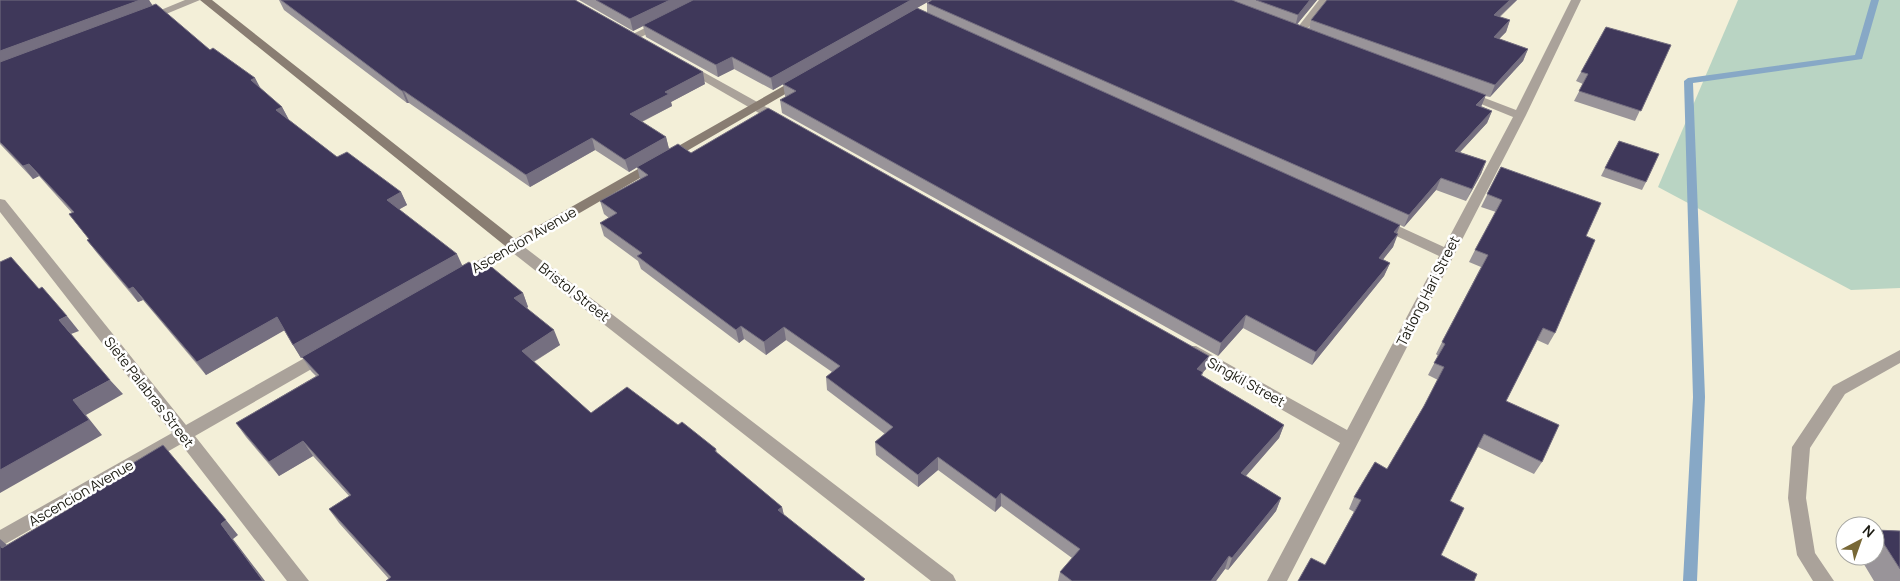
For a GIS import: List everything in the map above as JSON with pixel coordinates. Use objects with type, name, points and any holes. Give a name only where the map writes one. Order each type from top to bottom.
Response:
[{"type":"street","points":[[130,24],[195,0]]},
{"type":"street","name":"Bristol Street","points":[[205,0],[514,246],[946,581]]},
{"type":"street","points":[[1298,34],[1325,0]]},
{"type":"street","name":"Tatlong Hari Street","points":[[1277,581],[1520,115],[1576,0]]},
{"type":"street","points":[[649,46],[629,34],[675,16]]},
{"type":"street","points":[[674,60],[791,126]]},
{"type":"street","name":"Ascencion Avenue","points":[[446,285],[807,78]]},
{"type":"street","points":[[1455,91],[1520,115]]},
{"type":"street","name":"Siete Palabras Street","points":[[0,203],[298,581]]},
{"type":"street","points":[[1366,217],[1447,254]]},
{"type":"street","name":"Singkil Street","points":[[1178,344],[1350,440]]},
{"type":"street","name":"Ascencion Avenue","points":[[0,539],[336,348]]},
{"type":"street","points":[[1824,581],[1806,554],[1797,498],[1801,447],[1839,390],[1900,356]]},
{"type":"green space","points":[[1738,0],[1900,0],[1900,288],[1851,290],[1658,187]]},
{"type":"building","points":[[0,0],[140,0],[0,51]]},
{"type":"building","points":[[281,0],[575,0],[703,72],[665,92],[669,94],[630,114],[666,137],[625,160],[592,138],[526,175],[402,91]]},
{"type":"building","points":[[596,0],[670,0],[630,19]]},
{"type":"building","points":[[693,0],[911,0],[771,78],[732,57],[716,65],[643,25]]},
{"type":"building","points":[[932,0],[1232,0],[1486,95],[1476,105],[1492,111],[1455,151],[1486,161],[1472,189],[1441,178],[1409,215],[927,3]]},
{"type":"building","points":[[1256,0],[1310,0],[1298,15]]},
{"type":"building","points":[[1327,0],[1510,0],[1494,15],[1510,20],[1494,37],[1528,49],[1495,85],[1311,20]]},
{"type":"building","points":[[156,4],[210,50],[213,48],[255,78],[251,80],[282,107],[276,110],[337,157],[347,152],[401,192],[387,200],[457,254],[293,345],[277,317],[197,362],[133,287],[129,289],[87,240],[89,239],[69,214],[74,212],[29,164],[23,166],[0,142],[0,62]]},
{"type":"building","points":[[917,8],[1400,225],[1394,232],[1398,234],[1379,258],[1390,263],[1316,352],[1246,315],[1221,343],[780,100],[796,91],[783,84]]},
{"type":"building","points":[[1606,27],[1671,45],[1641,111],[1579,91],[1588,74],[1581,72]]},
{"type":"building","points":[[768,108],[1209,356],[1197,369],[1203,372],[1201,375],[1284,425],[1241,473],[1281,498],[1232,558],[1229,556],[1211,581],[1072,581],[1060,572],[1080,549],[1001,493],[996,499],[938,457],[918,475],[875,442],[893,427],[826,377],[840,366],[784,327],[764,342],[741,326],[736,330],[637,256],[642,253],[600,223],[617,213],[600,201],[648,175],[637,167],[678,144],[691,153]]},
{"type":"building","points":[[1619,141],[1659,154],[1646,182],[1605,168]]},
{"type":"building","points":[[1501,167],[1601,203],[1586,236],[1595,240],[1555,333],[1543,328],[1506,401],[1559,425],[1542,462],[1484,434],[1450,501],[1464,508],[1441,555],[1477,574],[1474,581],[1298,581],[1311,558],[1325,565],[1361,500],[1354,497],[1375,462],[1387,469],[1424,406],[1444,367],[1434,363],[1445,344],[1442,342],[1488,255],[1475,250],[1502,200],[1487,194]]},
{"type":"building","points":[[11,257],[39,289],[42,287],[67,316],[59,320],[110,380],[73,400],[89,420],[0,470],[0,262]]},
{"type":"building","points":[[469,262],[478,269],[488,264],[523,293],[514,298],[554,330],[522,351],[591,413],[627,387],[678,425],[682,422],[716,449],[715,451],[782,507],[778,510],[865,579],[863,581],[386,581],[391,577],[329,509],[351,495],[303,441],[269,462],[236,423],[319,375],[302,357]]},
{"type":"building","points":[[163,445],[226,520],[221,524],[263,581],[0,581],[0,545],[2,548],[72,507],[68,502]]},
{"type":"building","points":[[1885,530],[1900,531],[1900,569],[1885,546]]},
{"type":"waterway","points":[[1690,581],[1699,397],[1688,81],[1859,57],[1875,0]]}]
